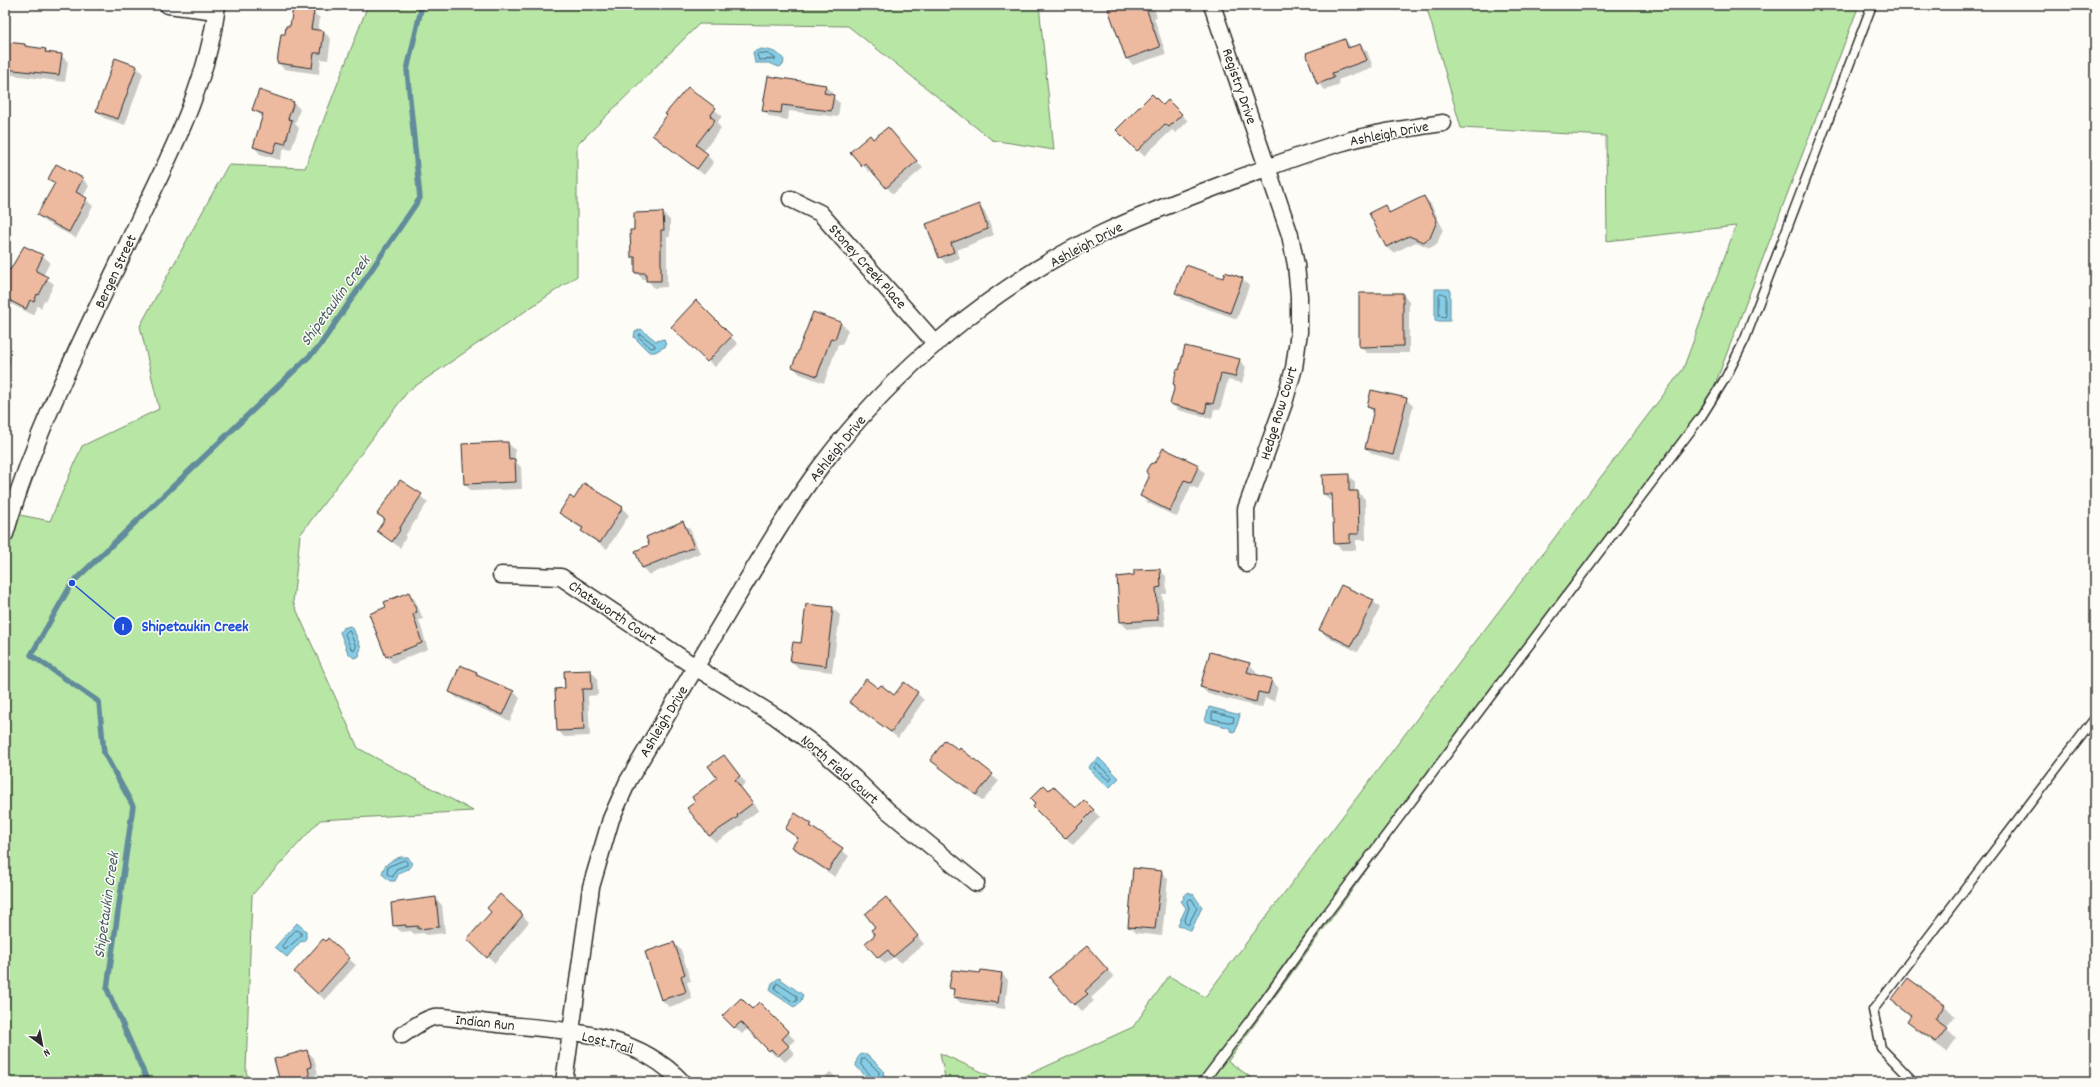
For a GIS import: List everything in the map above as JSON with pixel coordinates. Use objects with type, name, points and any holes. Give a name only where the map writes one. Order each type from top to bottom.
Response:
[{"type":"street","points":[[168,5],[216,8]]},
{"type":"street","name":"Registry Drive","points":[[1212,5],[1268,167]]},
{"type":"street","name":"Bergen Street","points":[[5,534],[31,457],[59,388],[179,137],[208,54],[216,8]]},
{"type":"street","name":"Ashleigh Drive","points":[[564,1082],[592,886],[611,820],[628,781],[788,512],[821,466],[857,422],[891,386],[936,344],[992,300],[1051,261],[1101,234],[1152,210],[1268,167],[1342,142],[1392,131],[1443,123]]},
{"type":"street","name":"Hedge Row Court","points":[[1247,564],[1246,509],[1284,402],[1294,368],[1299,332],[1299,296],[1296,265],[1290,235],[1268,167]]},
{"type":"street","name":"Stoney Creek Place","points":[[791,199],[820,213],[936,344]]},
{"type":"street","name":"Chatsworth Court","points":[[500,575],[561,577],[695,667]]},
{"type":"street","name":"North Field Court","points":[[695,667],[775,716],[820,749],[888,810],[976,882]]},
{"type":"street","name":"Indian Run","points":[[402,1035],[434,1017],[572,1032]]},
{"type":"street","name":"Lost Trail","points":[[572,1032],[615,1040],[639,1049],[658,1060],[682,1082]]},
{"type":"lane","points":[[1203,1082],[1262,1004],[1325,916],[1701,417],[1726,377],[1744,339],[1872,5]]},
{"type":"lane","points":[[1914,1082],[1881,1048],[1874,1010],[2095,718]]},
{"type":"green space","points":[[368,5],[1039,5],[1054,150],[992,140],[848,26],[699,24],[577,145],[577,276],[408,391],[300,535],[293,602],[358,748],[473,811],[320,820],[252,895],[246,1071],[249,1082],[5,1082],[5,566],[15,514],[50,521],[82,446],[159,409],[140,326],[228,165],[305,168]]},
{"type":"green space","points":[[1426,5],[1859,5],[1711,395],[1228,1061],[1257,1082],[1012,1082],[1133,1027],[1169,976],[1205,997],[1683,369],[1736,226],[1607,241],[1606,136],[1461,128]]},
{"type":"green space","points":[[940,1053],[1004,1082],[946,1082]]},
{"type":"water","points":[[761,49],[780,55],[784,60],[783,65],[779,67],[769,63],[755,63],[753,52]]},
{"type":"water","points":[[1435,289],[1450,289],[1450,321],[1435,321]]},
{"type":"water","points":[[641,329],[656,341],[664,339],[666,346],[655,352],[649,352],[634,337],[635,332]]},
{"type":"water","points":[[350,626],[353,628],[361,648],[359,653],[360,656],[354,658],[348,653],[340,632],[343,628]]},
{"type":"water","points":[[1209,707],[1240,715],[1235,732],[1230,731],[1230,728],[1205,721]]},
{"type":"water","points":[[1099,758],[1119,778],[1109,788],[1088,768]]},
{"type":"water","points":[[400,857],[408,857],[412,864],[408,869],[399,873],[395,881],[390,881],[382,874],[384,867],[388,863]]},
{"type":"water","points":[[1189,892],[1191,895],[1193,894],[1202,907],[1191,931],[1178,925],[1186,908],[1181,901],[1184,899],[1183,896]]},
{"type":"water","points":[[297,923],[306,931],[306,938],[303,942],[301,941],[287,957],[275,947]]},
{"type":"water","points":[[779,978],[803,995],[800,1003],[794,1007],[770,991],[772,983]]},
{"type":"water","points":[[861,1054],[868,1055],[883,1070],[884,1077],[879,1082],[871,1082],[856,1066],[857,1059]]},
{"type":"building","points":[[1121,5],[1145,5],[1160,47],[1126,59],[1108,9]]},
{"type":"building","points":[[293,8],[314,11],[311,29],[324,31],[321,53],[314,53],[312,68],[277,63],[281,34],[285,34],[286,26],[290,26]]},
{"type":"building","points":[[1345,39],[1348,48],[1360,44],[1367,60],[1332,73],[1334,78],[1317,84],[1306,53]]},
{"type":"building","points":[[6,42],[25,44],[25,46],[46,49],[45,52],[62,54],[59,75],[5,69]]},
{"type":"building","points":[[115,58],[137,66],[118,119],[96,111]]},
{"type":"building","points":[[768,76],[826,85],[824,93],[834,95],[831,111],[782,105],[781,113],[762,111]]},
{"type":"building","points":[[688,87],[716,108],[710,116],[715,120],[696,145],[708,154],[697,169],[652,135],[667,115],[665,114]]},
{"type":"building","points":[[259,90],[294,102],[288,119],[292,120],[285,144],[277,142],[273,153],[253,147],[263,114],[252,110]]},
{"type":"building","points":[[1152,94],[1163,105],[1168,100],[1182,114],[1169,127],[1165,124],[1137,151],[1116,130]]},
{"type":"building","points":[[888,127],[917,161],[886,188],[865,163],[862,166],[850,152],[870,135],[873,139]]},
{"type":"building","points":[[56,164],[83,178],[76,192],[87,198],[69,232],[37,215],[55,183],[48,179]]},
{"type":"building","points":[[1424,196],[1437,221],[1430,238],[1423,242],[1409,236],[1386,247],[1369,213],[1385,205],[1389,213]]},
{"type":"building","points":[[979,204],[988,229],[951,243],[954,252],[939,258],[926,224]]},
{"type":"building","points":[[663,212],[664,230],[661,230],[661,281],[646,281],[646,273],[635,273],[635,257],[631,257],[630,230],[634,230],[634,213]]},
{"type":"building","points":[[24,246],[43,255],[36,271],[48,277],[39,295],[37,294],[34,302],[30,300],[26,309],[5,298],[5,268],[10,270]]},
{"type":"building","points":[[1186,265],[1223,278],[1225,272],[1243,278],[1230,313],[1175,293]]},
{"type":"building","points":[[1359,293],[1403,293],[1403,346],[1359,347]]},
{"type":"building","points":[[696,300],[732,336],[707,362],[671,327]]},
{"type":"building","points":[[813,312],[841,322],[835,339],[831,338],[817,376],[792,367]]},
{"type":"building","points":[[1185,346],[1240,359],[1235,377],[1221,374],[1213,404],[1207,403],[1205,413],[1170,404],[1175,385],[1173,384],[1177,369],[1179,370]]},
{"type":"building","points":[[1371,390],[1407,398],[1393,455],[1365,448],[1374,409],[1367,407]]},
{"type":"building","points":[[508,442],[509,460],[515,459],[516,482],[464,484],[462,444]]},
{"type":"building","points":[[1163,448],[1199,465],[1191,482],[1184,480],[1170,511],[1140,496],[1149,477],[1146,471],[1150,464],[1156,462]]},
{"type":"building","points":[[1349,474],[1349,491],[1358,491],[1359,534],[1350,534],[1350,543],[1334,544],[1332,494],[1323,494],[1322,475]]},
{"type":"building","points":[[400,480],[422,494],[392,542],[377,531],[385,519],[377,514]]},
{"type":"building","points":[[584,483],[623,507],[600,543],[581,531],[583,528],[559,513],[570,496],[574,499]]},
{"type":"building","points":[[683,521],[694,547],[642,568],[635,551],[649,545],[646,537]]},
{"type":"building","points":[[1160,569],[1161,587],[1156,588],[1158,620],[1120,622],[1117,577],[1134,575],[1134,570]]},
{"type":"building","points":[[1341,585],[1374,600],[1351,646],[1319,630]]},
{"type":"building","points":[[409,592],[417,612],[413,614],[422,643],[386,657],[369,614],[386,607],[384,602]]},
{"type":"building","points":[[806,604],[833,607],[826,666],[790,661],[793,642],[801,643]]},
{"type":"building","points":[[1210,652],[1250,663],[1247,672],[1272,679],[1268,694],[1258,692],[1256,702],[1200,687]]},
{"type":"building","points":[[460,665],[477,672],[476,675],[514,691],[503,715],[449,692]]},
{"type":"building","points":[[591,670],[592,689],[582,689],[584,730],[557,731],[555,689],[565,688],[564,671]]},
{"type":"building","points":[[866,679],[878,688],[881,685],[894,695],[904,682],[918,692],[891,732],[849,702]]},
{"type":"building","points":[[945,740],[959,750],[960,748],[993,774],[976,795],[930,760]]},
{"type":"building","points":[[724,755],[740,776],[735,780],[753,803],[737,815],[738,817],[709,836],[687,808],[695,802],[692,797],[717,778],[708,766]]},
{"type":"building","points":[[1044,785],[1049,790],[1053,786],[1076,808],[1084,800],[1094,810],[1065,839],[1033,807],[1035,804],[1030,799]]},
{"type":"building","points":[[795,813],[812,824],[810,826],[843,848],[828,871],[792,847],[798,838],[785,829]]},
{"type":"building","points":[[1133,868],[1162,871],[1155,929],[1128,927]]},
{"type":"building","points":[[500,894],[523,915],[487,958],[467,939],[491,912],[487,908]]},
{"type":"building","points":[[436,897],[439,927],[418,929],[418,926],[393,926],[391,903]]},
{"type":"building","points":[[886,897],[918,936],[893,957],[888,950],[878,958],[865,943],[875,935],[871,930],[875,927],[865,914]]},
{"type":"building","points":[[328,938],[350,958],[318,994],[294,972],[323,939],[326,941]]},
{"type":"building","points":[[674,942],[685,974],[681,976],[686,992],[661,1000],[645,952]]},
{"type":"building","points":[[1087,946],[1108,970],[1085,991],[1088,994],[1074,1005],[1049,977]]},
{"type":"building","points":[[952,970],[980,973],[981,970],[1002,973],[998,1003],[953,997],[954,989],[949,988]]},
{"type":"building","points":[[1908,978],[1945,1005],[1935,1019],[1947,1028],[1936,1042],[1907,1021],[1911,1015],[1891,1000]]},
{"type":"building","points":[[741,998],[752,1009],[759,1002],[789,1032],[782,1039],[789,1046],[778,1056],[771,1049],[769,1051],[741,1022],[734,1028],[722,1016]]},
{"type":"building","points":[[307,1050],[312,1067],[308,1068],[311,1082],[280,1082],[274,1059]]},
{"type":"waterway","name":"Shipetaukin Creek","points":[[148,1082],[107,989],[133,806],[104,753],[99,702],[31,655],[72,583],[319,347],[420,198],[407,70],[422,5]]},
{"type":"place","name":"Shipetaukin Creek","points":[[72,583]]}]
